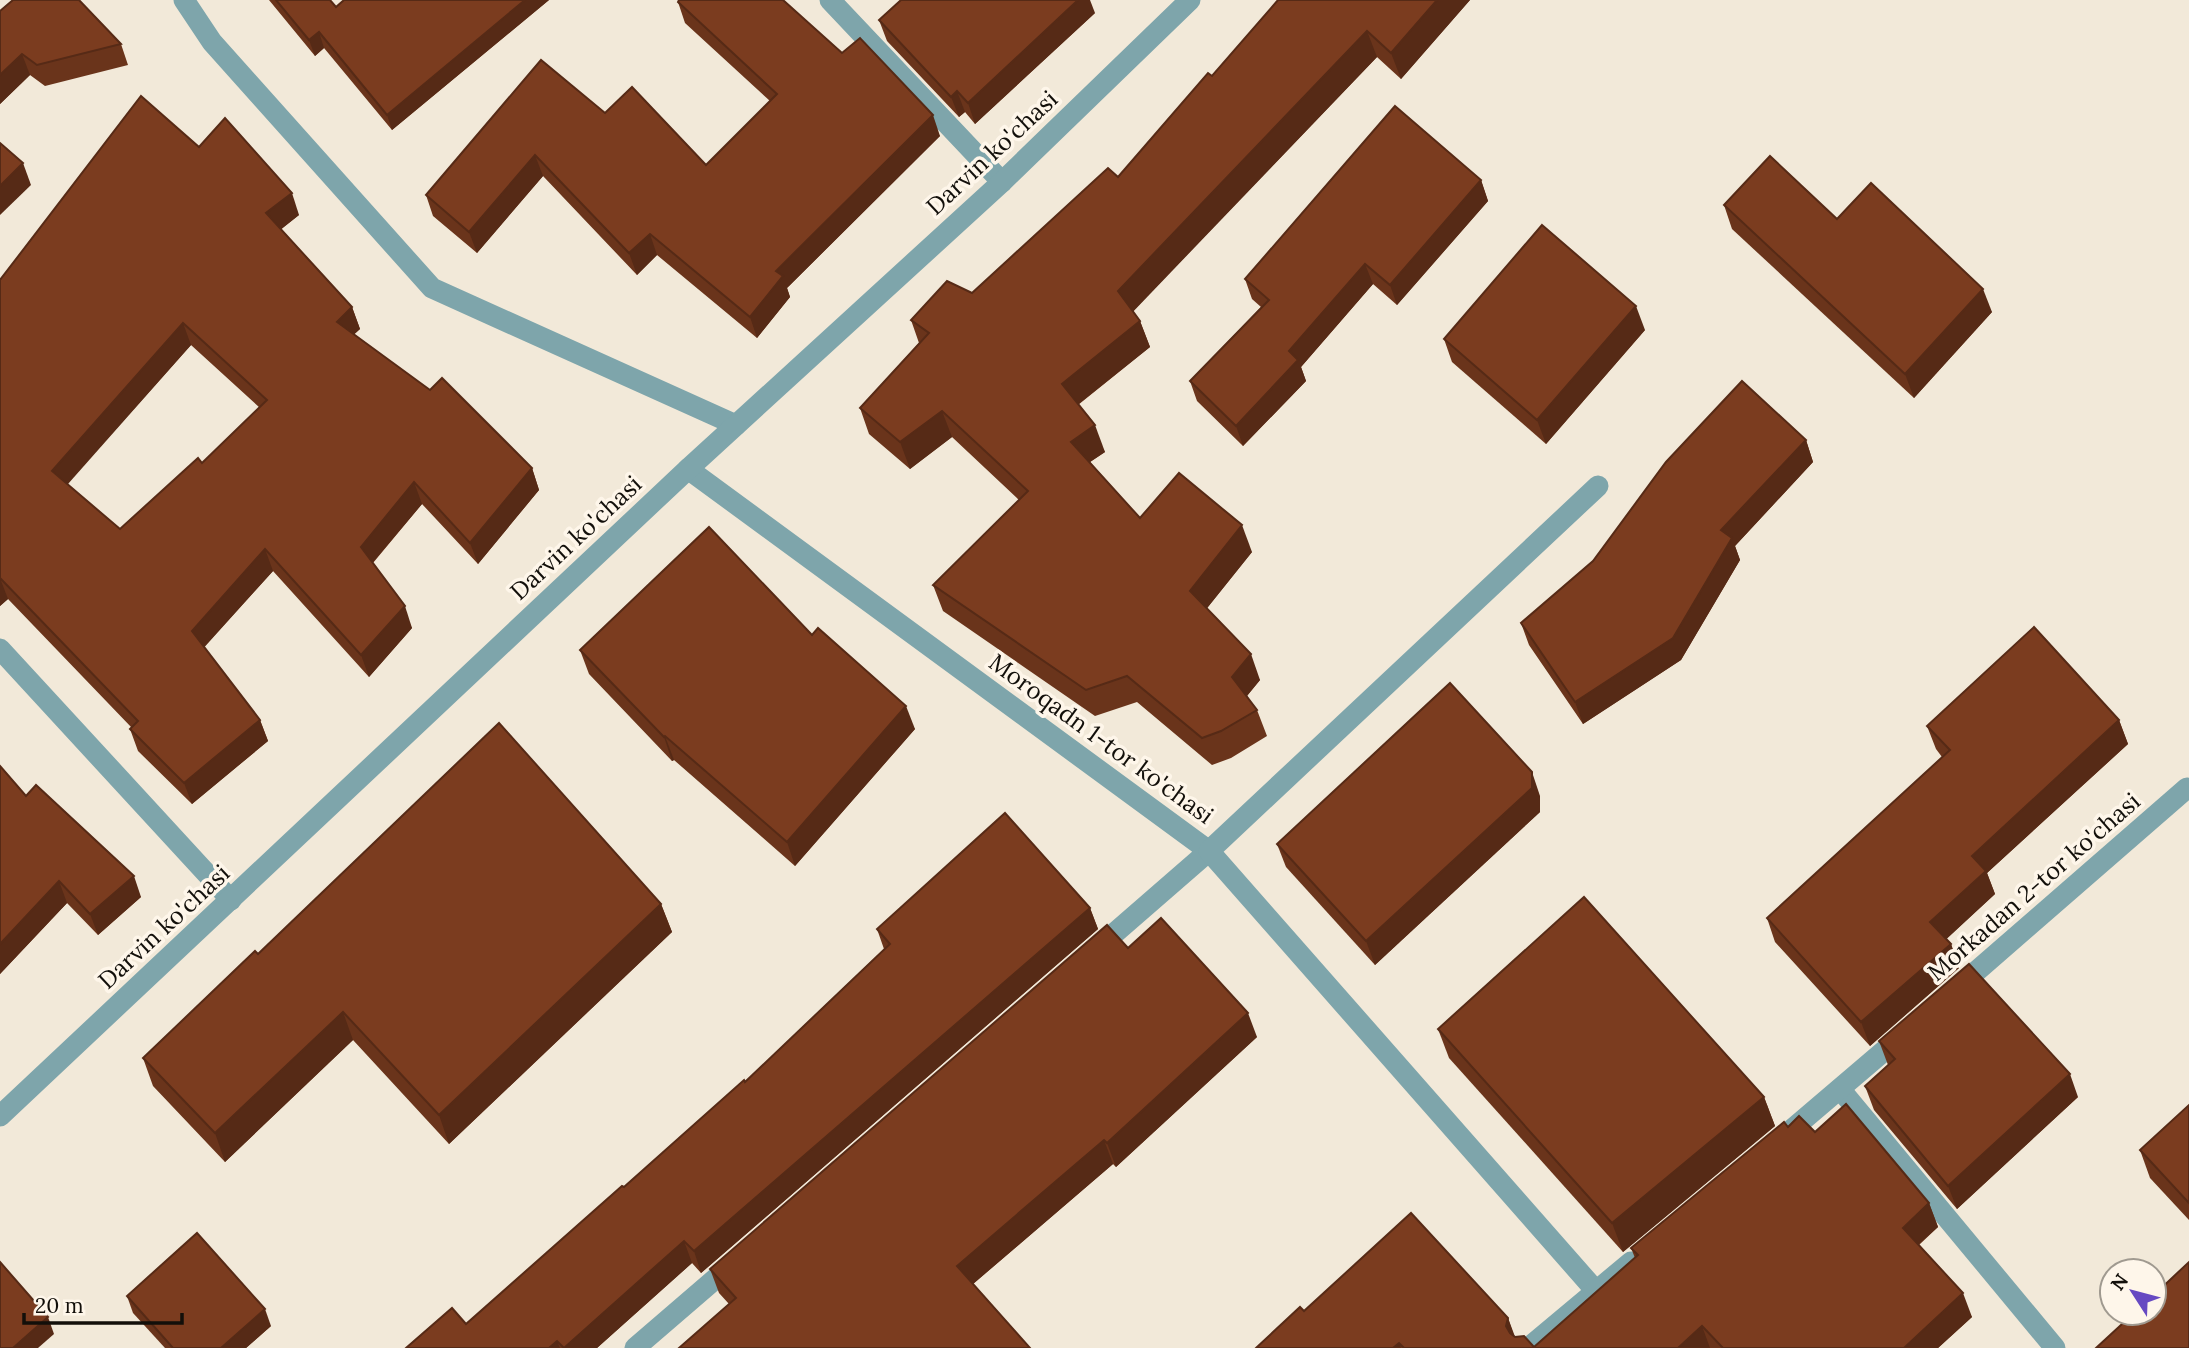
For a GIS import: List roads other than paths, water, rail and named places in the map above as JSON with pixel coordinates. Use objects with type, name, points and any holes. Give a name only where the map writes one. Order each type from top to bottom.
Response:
[{"type":"street","points":[[184,0],[212,42],[432,288],[736,425]]},
{"type":"street","points":[[830,0],[1002,182]]},
{"type":"street","name":"Darvin ko'chasi","points":[[0,1116],[688,469],[1002,182],[1190,0]]},
{"type":"street","name":"Morоqadn 1-tor ko'chasi","points":[[688,469],[1209,851],[1074,968]]},
{"type":"street","points":[[1596,1291],[1209,851],[1598,486]]},
{"type":"street","points":[[0,649],[231,900]]},
{"type":"street","name":"Morkadan 2-tor ko'chasi","points":[[1945,998],[2188,789]]},
{"type":"street","name":"Morkadan 2-tor ko'chasi","points":[[1766,1151],[1924,1016]]},
{"type":"street","points":[[1840,1089],[2055,1348]]},
{"type":"street","points":[[1528,1348],[1649,1247]]},
{"type":"street","points":[[635,1348],[750,1249]]}]
